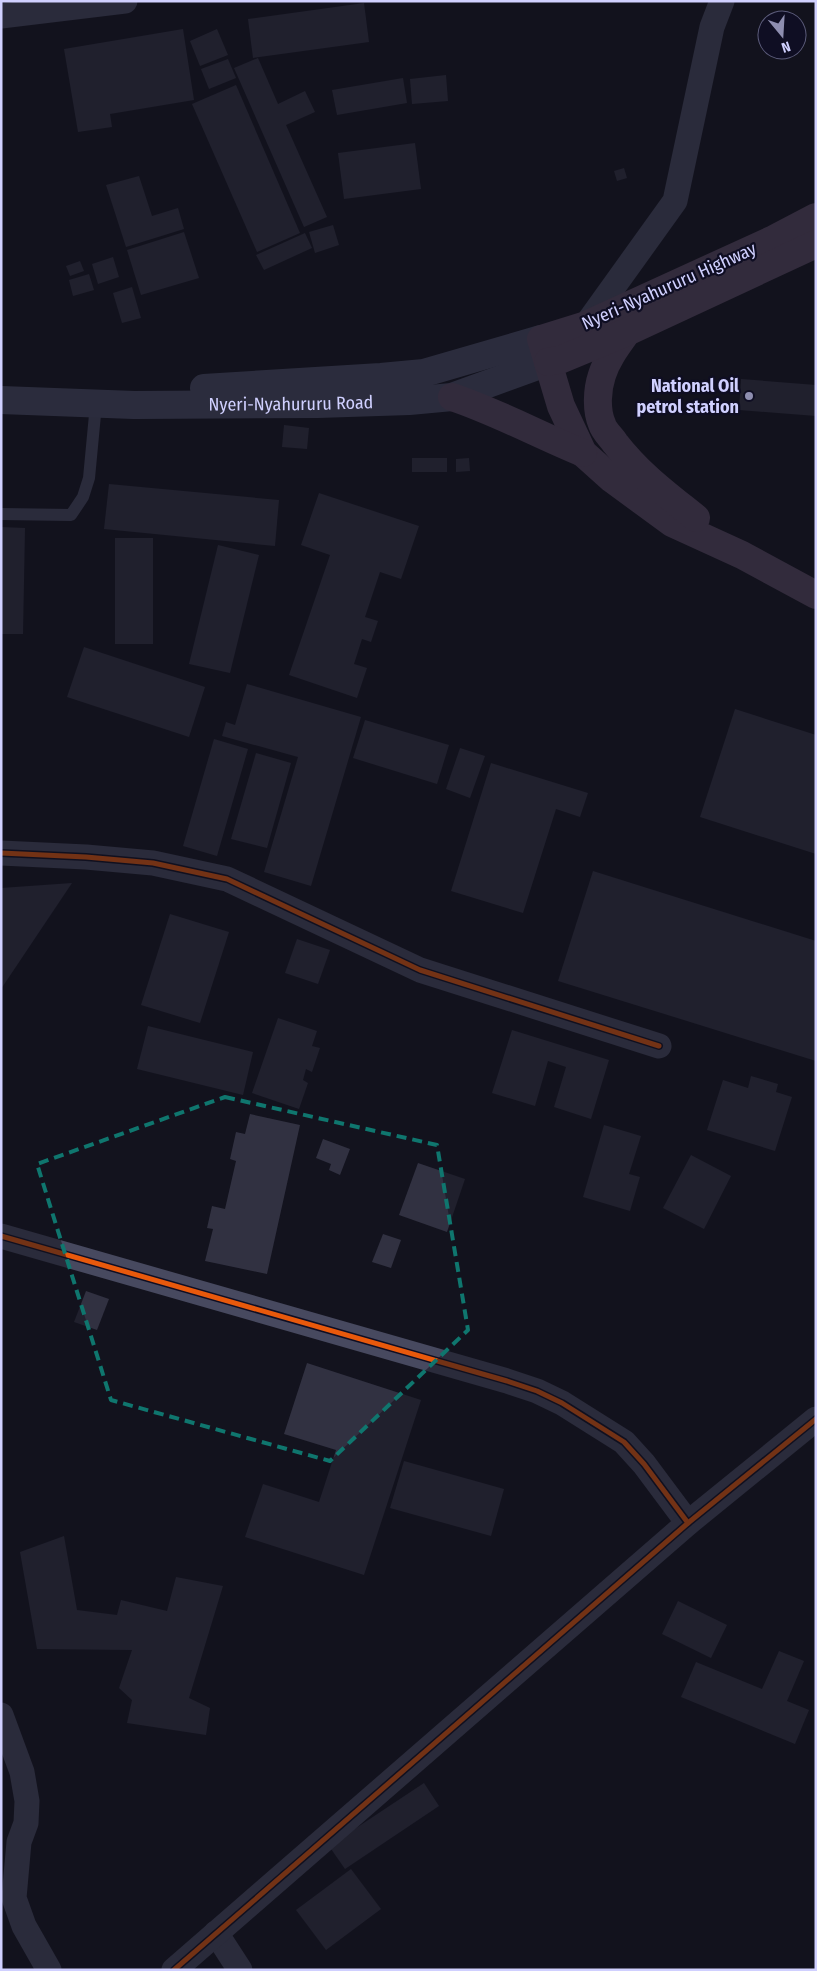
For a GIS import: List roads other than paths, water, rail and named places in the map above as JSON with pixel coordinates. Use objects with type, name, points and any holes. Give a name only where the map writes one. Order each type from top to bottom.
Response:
[{"type":"highway","name":"Nyeri-Nyahururu Highway","points":[[545,350],[586,325],[774,239],[816,217]]},
{"type":"highway","name":"Nyeri-Nyahururu Highway","points":[[545,350],[562,359],[627,332],[816,244]]},
{"type":"highway","points":[[627,332],[610,357],[602,374],[599,388],[598,412],[602,426],[629,461],[662,492],[742,555]]},
{"type":"highway","points":[[545,350],[561,406],[583,453]]},
{"type":"highway","points":[[452,396],[490,410],[528,430],[583,453],[612,479],[672,524],[742,555],[816,595]]},
{"type":"main road","name":"Nyeri-Nyahururu Road","points":[[14,400],[134,405],[318,404],[409,401],[452,396],[545,350]]},
{"type":"main road","name":"Nyeri-Nyahururu Road","points":[[14,400],[381,377],[424,372],[545,350]]},
{"type":"street","points":[[1,16],[125,1]]},
{"type":"street","points":[[586,325],[675,202],[712,27],[722,1]]},
{"type":"street","points":[[1,853],[86,857],[153,863],[227,878],[420,970],[659,1046]]},
{"type":"street","points":[[1,1236],[537,1391],[562,1403],[624,1442],[644,1464],[688,1523]]},
{"type":"street","points":[[174,1970],[688,1523],[816,1419]]},
{"type":"street","points":[[1,1715],[22,1772],[26,1801],[26,1823],[19,1842],[14,1898],[24,1926],[49,1970]]},
{"type":"street","points":[[216,1932],[240,1970]]},
{"type":"lane","points":[[1,514],[71,515],[83,497],[89,478],[96,404]]},
{"type":"place","name":"National Oil petrol station","points":[[749,396]]}]
